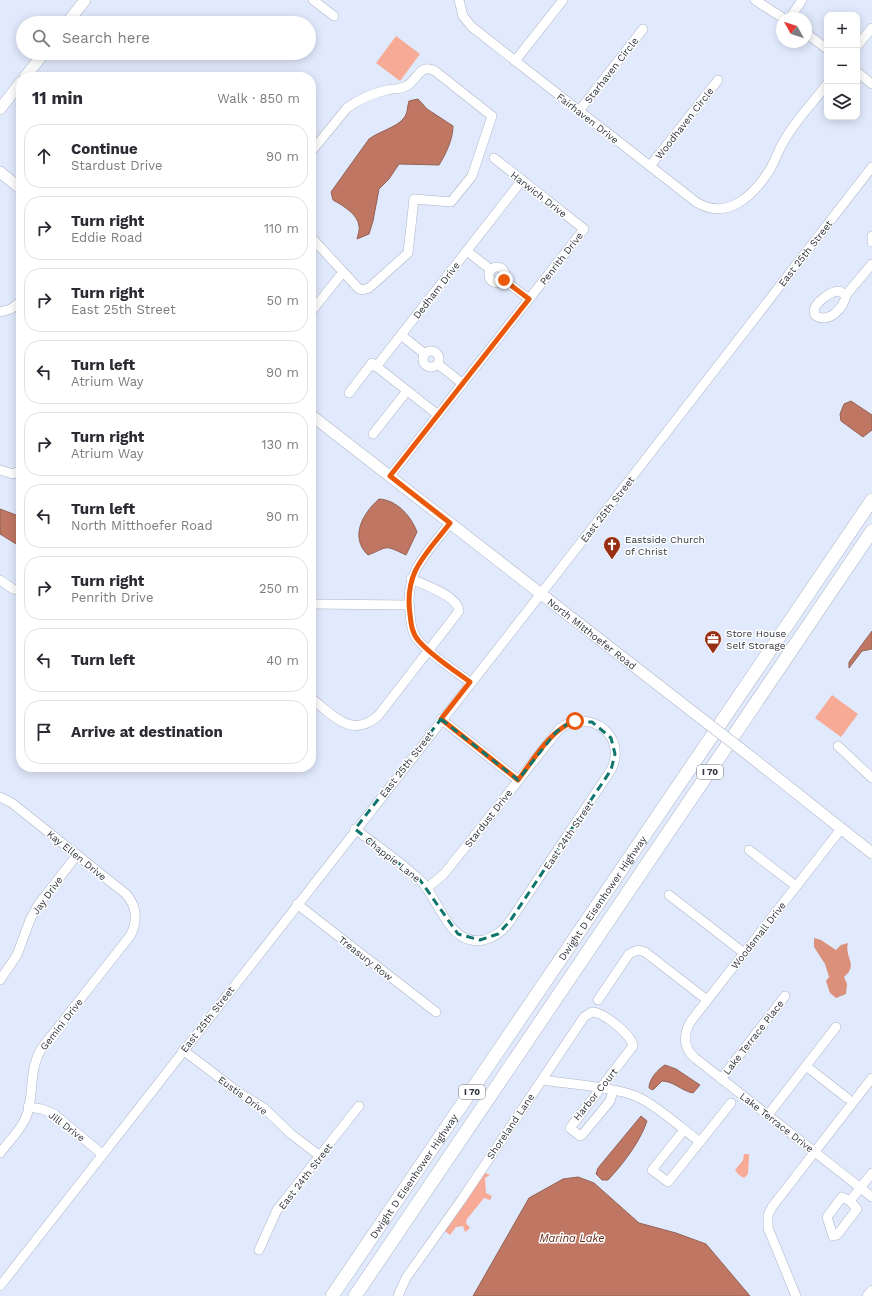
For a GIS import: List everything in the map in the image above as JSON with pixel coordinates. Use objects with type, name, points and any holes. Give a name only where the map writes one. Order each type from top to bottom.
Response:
[{"type":"highway","name":"Dwight D Eisenhower Highway","points":[[332,1296],[872,500]]},
{"type":"highway","name":"Dwight D Eisenhower Highway","points":[[355,1296],[872,530]]},
{"type":"main road","points":[[72,16],[85,0]]},
{"type":"main road","points":[[29,72],[38,60]]},
{"type":"main road","points":[[0,109],[16,88]]},
{"type":"main road","points":[[0,172],[16,185]]},
{"type":"main road","name":"North Mitthoefer Road","points":[[316,419],[746,753],[872,854]]},
{"type":"street","points":[[313,0],[334,16]]},
{"type":"street","name":"Fairhaven Drive","points":[[459,0],[462,14],[468,24],[701,205],[718,209],[736,205],[748,197],[768,172],[784,140],[824,88]]},
{"type":"street","points":[[515,61],[563,0]]},
{"type":"street","points":[[755,0],[776,14]]},
{"type":"street","points":[[794,12],[802,0]]},
{"type":"street","points":[[860,42],[872,28]]},
{"type":"street","name":"Starhaven Circle","points":[[579,111],[643,29]]},
{"type":"street","points":[[812,38],[826,48]]},
{"type":"street","points":[[316,146],[347,108],[354,103],[386,90],[399,89],[406,86],[422,70],[433,70],[492,116],[472,176],[451,202],[414,199],[408,253],[370,288],[365,290],[359,289],[316,244]]},
{"type":"street","points":[[860,74],[872,84]]},
{"type":"street","name":"Woodhaven Circle","points":[[650,166],[718,80]]},
{"type":"street","name":"Harwich Drive","points":[[494,158],[584,229]]},
{"type":"street","name":"East 25th Street","points":[[1,1281],[184,1050],[870,171]]},
{"type":"street","name":"Dedham Drive","points":[[349,393],[372,363],[376,367],[522,180]]},
{"type":"street","name":"Penrith Drive","points":[[390,476],[584,229]]},
{"type":"street","points":[[872,236],[872,242]]},
{"type":"street","points":[[467,250],[491,270],[496,266],[502,267],[506,274],[504,280],[529,299]]},
{"type":"street","points":[[846,295],[872,264]]},
{"type":"street","points":[[316,306],[343,272]]},
{"type":"street","points":[[0,312],[11,309],[16,305]]},
{"type":"street","points":[[401,335],[425,354],[423,360],[426,366],[431,368],[438,364],[463,384]]},
{"type":"street","points":[[376,367],[438,415]]},
{"type":"street","points":[[373,434],[407,391]]},
{"type":"street","points":[[0,470],[13,474],[16,472]]},
{"type":"street","points":[[450,523],[418,564],[411,579],[409,605],[414,635],[421,644],[470,682]]},
{"type":"street","points":[[316,702],[346,724],[359,726],[370,723],[378,716],[430,650],[458,613],[459,608],[457,604],[442,593],[411,579]]},
{"type":"street","points":[[0,580],[16,590]]},
{"type":"street","points":[[316,604],[409,605]]},
{"type":"street","points":[[441,719],[518,780]]},
{"type":"street","name":"Stardust Drive","points":[[427,888],[444,874],[556,732],[567,724],[575,721],[586,721],[599,726],[605,731]]},
{"type":"street","name":"East 24th Street","points":[[498,934],[510,921],[611,770],[615,760],[615,749],[611,738],[605,731]]},
{"type":"street","points":[[838,746],[872,778]]},
{"type":"street","name":"Kay Ellen Drive","points":[[0,797],[10,801],[128,896],[135,909],[135,926]]},
{"type":"street","name":"Woodsmall Drive","points":[[686,1045],[685,1034],[688,1026],[841,829]]},
{"type":"street","name":"Chappie Lane","points":[[355,830],[418,878],[427,888],[450,926],[461,936],[480,940],[498,934]]},
{"type":"street","points":[[749,850],[796,886]]},
{"type":"street","name":"Jay Drive","points":[[0,980],[17,955],[30,920],[38,906],[78,855]]},
{"type":"street","points":[[669,894],[744,953]]},
{"type":"street","name":"Treasury Row","points":[[297,904],[436,1012]]},
{"type":"street","name":"Gemini Drive","points":[[0,1153],[22,1126],[28,1107],[34,1063],[41,1049],[127,940],[135,926]]},
{"type":"street","points":[[598,1000],[629,954],[638,950],[645,952],[707,1000]]},
{"type":"street","name":"Lake Terrace Place","points":[[721,1079],[785,996]]},
{"type":"street","name":"Shoreland Lane","points":[[398,1296],[401,1287],[584,1017],[592,1012],[601,1014],[630,1037],[633,1042]]},
{"type":"street","points":[[768,1115],[836,1028]]},
{"type":"street","name":"Harbor Court","points":[[613,1091],[610,1101],[582,1136],[569,1127],[632,1049],[633,1042]]},
{"type":"street","name":"Lake Terrace Drive","points":[[686,1045],[693,1056],[721,1079],[872,1197]]},
{"type":"street","name":"Eustis Drive","points":[[184,1050],[238,1092],[264,1108],[291,1134],[320,1156]]},
{"type":"street","points":[[806,1066],[847,1098]]},
{"type":"street","points":[[796,1296],[769,1229],[768,1217],[772,1207],[872,1078]]},
{"type":"street","points":[[542,1080],[600,1088],[642,1099],[700,1142]]},
{"type":"street","points":[[684,1130],[652,1170],[667,1182],[669,1182],[731,1103]]},
{"type":"street","name":"East 24th Street","points":[[259,1250],[278,1210],[359,1106]]},
{"type":"street","name":"Jill Drive","points":[[28,1107],[42,1109],[54,1114],[102,1154]]},
{"type":"street","points":[[850,1201],[872,1173]]},
{"type":"street","points":[[867,1296],[872,1290]]},
{"type":"highlighted area","points":[[441,719],[518,780],[556,732],[570,722],[592,722],[611,738],[615,754],[611,770],[510,921],[498,934],[480,940],[458,934],[420,880],[355,829]]},
{"type":"shaded area","points":[[396,36],[420,54],[400,81],[376,63]]},
{"type":"shaded area","points":[[832,695],[858,714],[841,737],[815,718]]},
{"type":"shaded area","points":[[814,938],[821,940],[836,950],[841,945],[848,943],[847,948],[851,965],[848,973],[844,977],[847,984],[846,994],[836,998],[830,993],[826,981],[829,977],[825,964],[814,947]]},
{"type":"shaded area","points":[[744,1154],[749,1154],[749,1157],[748,1174],[744,1178],[735,1170],[743,1160]]},
{"type":"shaded area","points":[[485,1173],[490,1175],[485,1178],[486,1193],[492,1196],[490,1200],[484,1198],[467,1219],[466,1223],[470,1228],[465,1232],[463,1226],[456,1227],[450,1235],[445,1231],[480,1177]]},
{"type":"water","points":[[418,99],[427,109],[453,126],[452,136],[447,151],[439,165],[399,164],[389,179],[379,189],[369,234],[357,239],[359,228],[356,218],[349,210],[333,200],[331,192],[369,139],[400,122],[406,115],[409,101]]},
{"type":"water","points":[[851,401],[872,415],[872,430],[863,437],[841,421],[840,414],[844,404]]},
{"type":"water","points":[[379,499],[392,502],[402,510],[411,520],[417,532],[406,555],[393,549],[386,548],[368,555],[362,548],[359,541],[360,526],[363,518]]},
{"type":"water","points":[[0,509],[16,515],[16,544],[0,534]]},
{"type":"water","points":[[872,631],[872,649],[862,651],[849,668],[849,662]]},
{"type":"water","points":[[665,1065],[676,1069],[700,1085],[693,1093],[666,1081],[662,1081],[653,1090],[649,1088],[654,1075]]},
{"type":"water","points":[[641,1116],[647,1121],[636,1145],[608,1180],[602,1180],[596,1174],[598,1168]]},
{"type":"water","name":"Marina Lake","points":[[578,1177],[594,1183],[639,1223],[676,1233],[706,1244],[750,1296],[473,1296],[529,1198],[563,1179]]},
{"type":"place","name":"Eastside Church of Christ","points":[[612,560]]},
{"type":"place","name":"Store House Self Storage","points":[[713,654]]},
{"type":"route","points":[[504,280],[529,299],[390,476],[450,523],[418,564],[413,573],[408,597],[412,626],[414,635],[421,644],[470,682],[441,719],[518,780],[556,732],[570,722],[575,721]]}]
